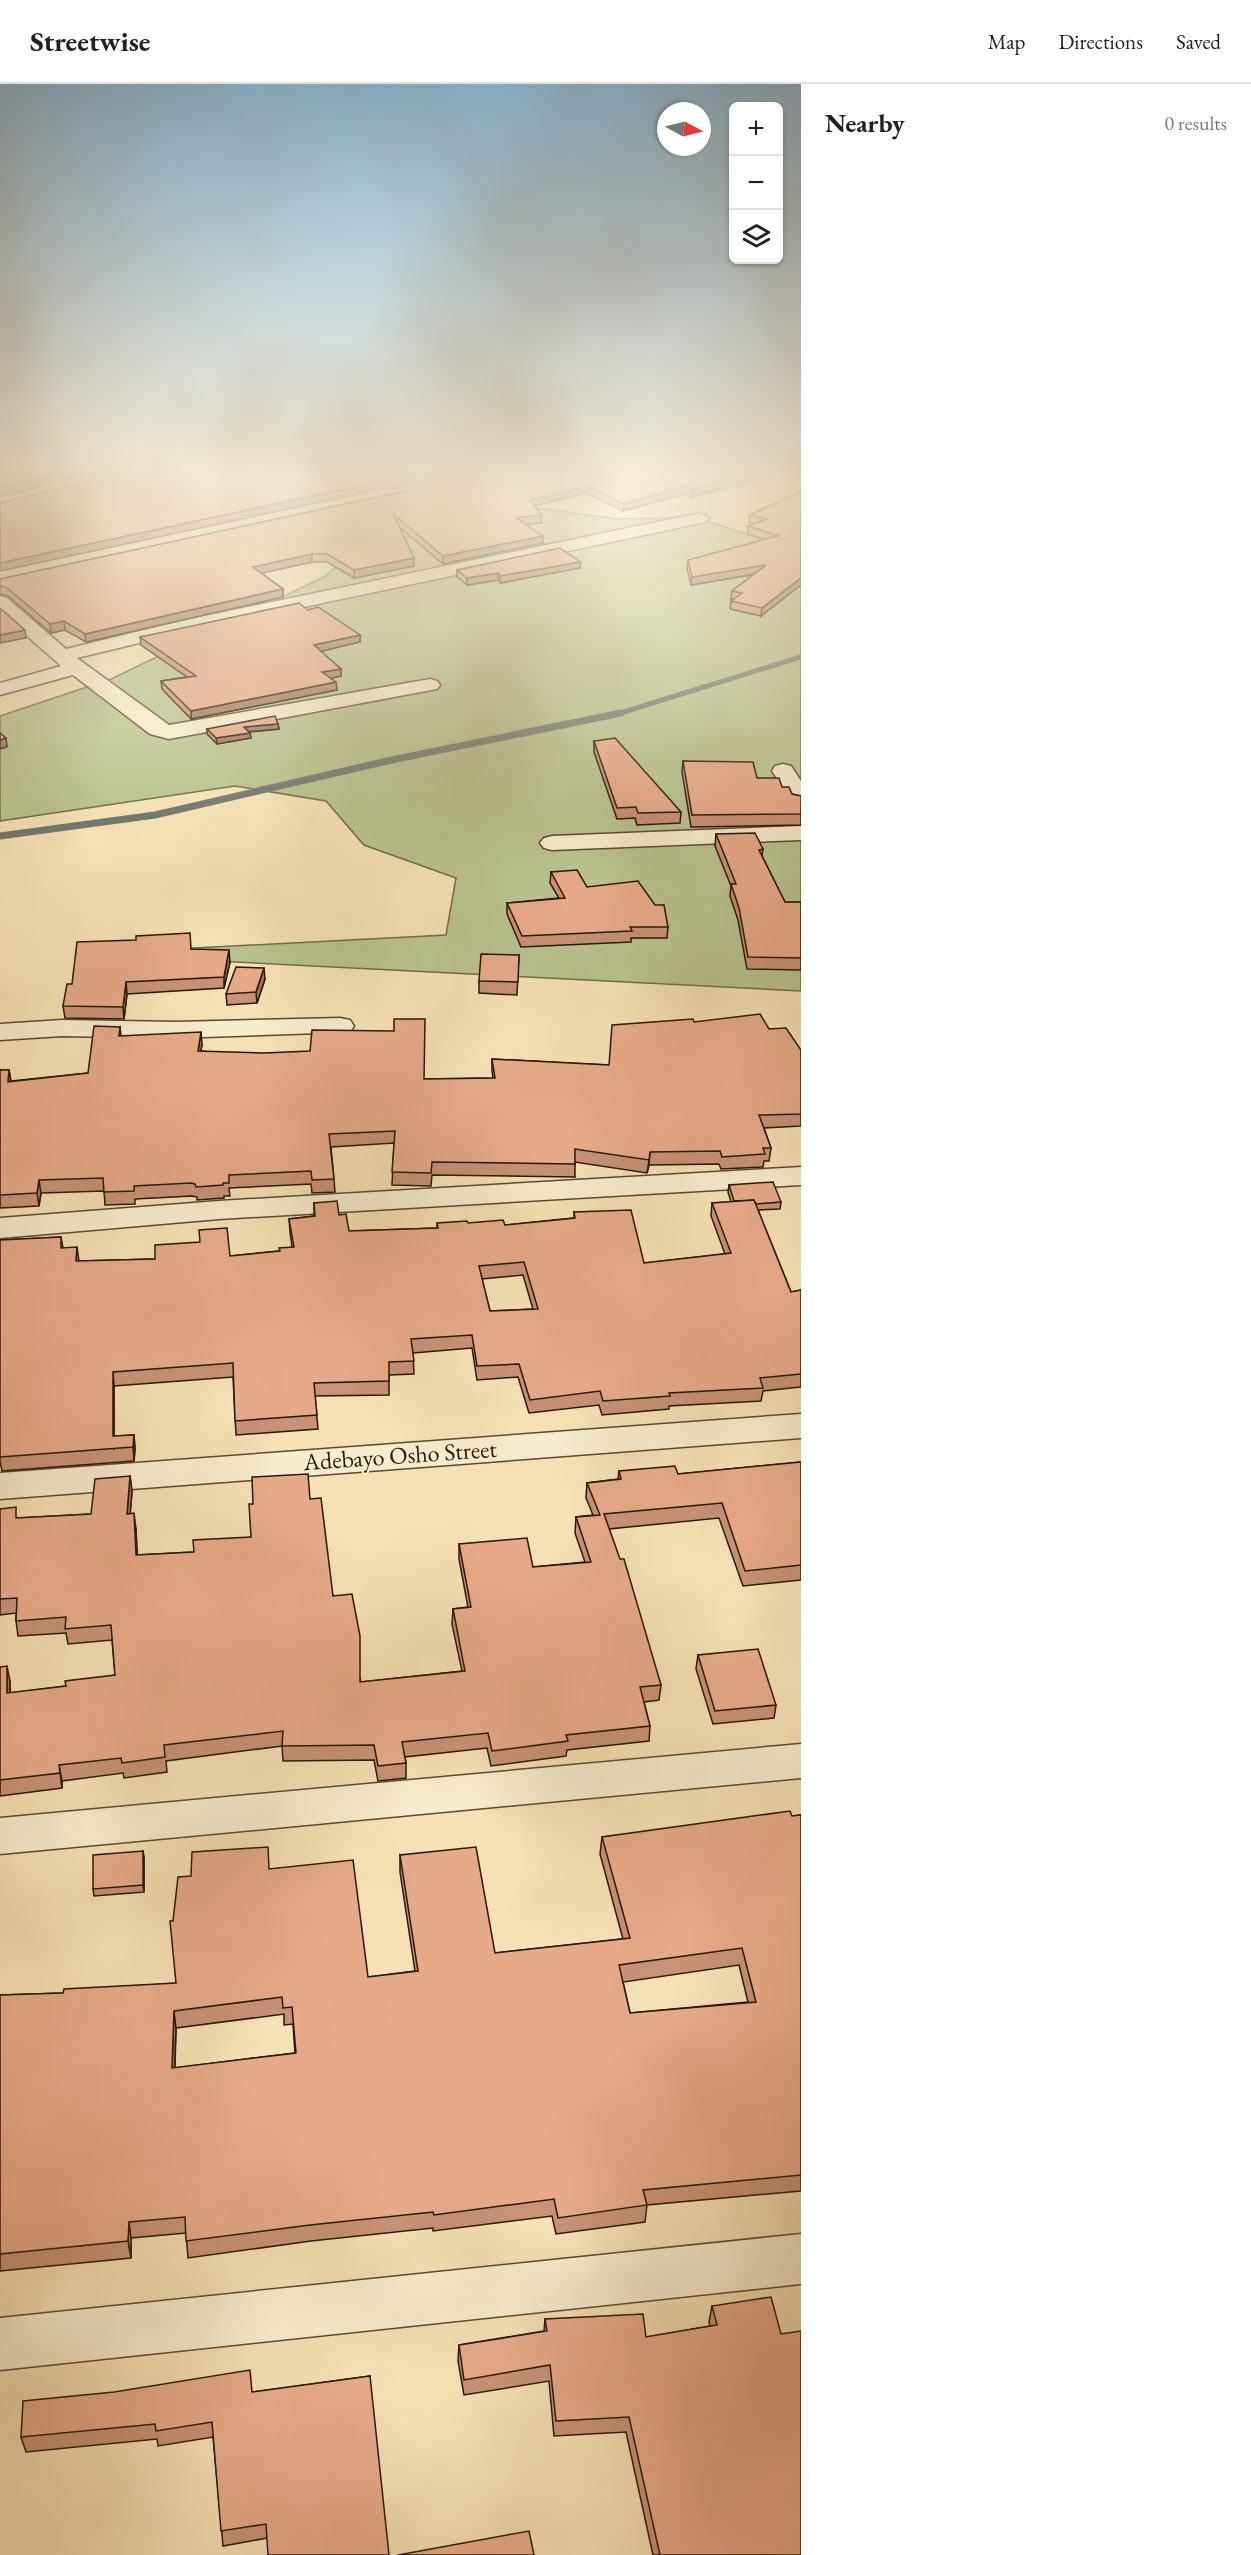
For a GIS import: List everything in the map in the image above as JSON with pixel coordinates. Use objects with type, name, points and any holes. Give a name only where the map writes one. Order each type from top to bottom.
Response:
[{"type":"street","points":[[0,689],[69,662],[185,626],[369,587]]},
{"type":"street","points":[[0,602],[69,662],[158,729],[169,732],[430,685]]},
{"type":"street","points":[[783,771],[801,798]]},
{"type":"street","points":[[552,843],[801,833]]},
{"type":"street","points":[[0,1032],[62,1028],[176,1029],[340,1026]]},
{"type":"street","points":[[0,1228],[219,1210],[801,1176]]},
{"type":"street","name":"Adebayo Osho Street","points":[[0,1486],[801,1426]]},
{"type":"street","points":[[0,1836],[801,1761]]},
{"type":"street","points":[[0,2344],[264,2318],[801,2259]]},
{"type":"green space","points":[[302,587],[801,587],[801,991],[78,954],[446,935],[456,878],[364,845],[326,801],[235,786],[0,821],[0,716],[111,679]]},
{"type":"building","points":[[5,587],[283,589],[85,634],[64,621],[50,624]]},
{"type":"building","points":[[737,587],[789,587],[762,608],[731,601],[742,593],[732,591]]},
{"type":"building","points":[[299,603],[308,610],[318,607],[360,635],[314,645],[341,669],[322,672],[336,682],[191,711],[161,681],[196,676],[140,637]]},
{"type":"building","points":[[0,608],[25,630],[0,635]]},
{"type":"building","points":[[275,716],[278,724],[244,727],[250,733],[216,738],[207,729]]},
{"type":"building","points":[[615,738],[681,812],[638,813],[636,807],[617,808],[594,741]]},
{"type":"building","points":[[683,761],[753,762],[757,778],[779,778],[782,787],[789,787],[792,794],[801,796],[801,814],[692,815]]},
{"type":"building","points":[[755,833],[763,849],[759,850],[785,902],[801,902],[801,958],[748,957],[739,908],[731,884],[736,884],[716,834]]},
{"type":"building","points":[[577,870],[587,887],[638,881],[655,905],[664,905],[668,927],[630,927],[632,931],[522,936],[507,903],[565,898],[551,872]]},
{"type":"building","points":[[190,933],[191,949],[229,950],[224,977],[126,982],[123,1007],[63,1006],[67,984],[72,984],[77,942],[136,940],[136,936]]},
{"type":"building","points":[[481,954],[519,955],[518,982],[479,981]]},
{"type":"building","points":[[236,967],[264,968],[256,992],[226,994]]},
{"type":"building","points":[[760,1014],[769,1029],[786,1028],[801,1050],[801,1114],[759,1115],[771,1148],[763,1148],[765,1154],[722,1157],[720,1151],[650,1152],[649,1160],[575,1149],[575,1164],[432,1162],[431,1173],[392,1172],[395,1131],[329,1134],[334,1179],[312,1180],[311,1171],[229,1175],[229,1183],[223,1183],[223,1185],[196,1187],[191,1183],[134,1186],[134,1191],[104,1192],[103,1178],[39,1180],[37,1193],[0,1195],[0,1070],[9,1070],[8,1082],[88,1073],[94,1026],[120,1027],[119,1036],[201,1032],[198,1051],[264,1053],[310,1051],[312,1030],[394,1031],[394,1019],[425,1019],[424,1079],[495,1078],[492,1059],[609,1065],[612,1025],[693,1019],[694,1022]]},
{"type":"building","points":[[773,1182],[781,1202],[756,1204],[754,1200],[734,1201],[729,1185]]},
{"type":"building","points":[[754,1200],[791,1292],[801,1290],[801,1374],[760,1378],[763,1388],[669,1393],[670,1396],[603,1401],[600,1391],[530,1400],[519,1364],[477,1366],[472,1335],[411,1339],[414,1361],[389,1362],[389,1381],[314,1383],[317,1415],[235,1421],[233,1363],[113,1372],[113,1436],[134,1435],[133,1447],[0,1457],[0,1240],[61,1237],[61,1248],[77,1247],[76,1261],[155,1259],[155,1245],[200,1242],[199,1230],[227,1228],[230,1256],[280,1251],[279,1248],[294,1247],[289,1219],[315,1216],[314,1203],[337,1201],[339,1215],[346,1214],[349,1231],[438,1228],[437,1223],[467,1221],[468,1223],[503,1220],[505,1225],[575,1218],[574,1212],[631,1210],[644,1263],[731,1253],[712,1203]],"holes":[[[524,1262],[538,1309],[490,1311],[479,1266]]]},
{"type":"building","points":[[801,1462],[801,1565],[745,1571],[722,1503],[604,1514],[620,1559],[624,1559],[661,1685],[640,1687],[650,1726],[566,1735],[568,1741],[492,1751],[488,1733],[402,1742],[406,1763],[378,1766],[374,1745],[282,1746],[283,1731],[164,1745],[165,1757],[122,1763],[121,1758],[59,1765],[60,1773],[0,1780],[0,1667],[7,1666],[7,1693],[66,1686],[65,1681],[115,1675],[111,1625],[65,1629],[66,1617],[16,1621],[17,1598],[0,1599],[0,1509],[16,1507],[16,1518],[91,1514],[95,1479],[130,1476],[127,1514],[134,1513],[136,1555],[194,1552],[193,1540],[251,1537],[249,1504],[253,1504],[252,1477],[308,1474],[310,1499],[321,1498],[333,1596],[352,1594],[360,1636],[360,1682],[465,1671],[453,1609],[471,1607],[459,1544],[527,1538],[533,1567],[591,1562],[576,1517],[600,1515],[587,1483],[621,1479],[619,1471],[675,1466],[678,1474]]},
{"type":"building","points":[[758,1649],[776,1705],[715,1711],[698,1655]]},
{"type":"building","points":[[790,1811],[792,1816],[801,1815],[801,2175],[643,2190],[647,2205],[558,2218],[554,2199],[434,2215],[433,2212],[186,2241],[185,2217],[129,2222],[128,2241],[0,2254],[0,1995],[63,1993],[64,1989],[176,1983],[170,1921],[173,1921],[178,1877],[191,1876],[192,1852],[268,1847],[269,1869],[353,1860],[368,1977],[418,1971],[400,1855],[476,1847],[495,1953],[630,1938],[602,1837]],"holes":[[[742,1948],[756,2002],[630,2013],[619,1965]],[[282,1997],[283,2008],[292,2007],[296,2053],[172,2068],[174,2011]]]},
{"type":"building","points":[[143,1851],[143,1885],[93,1889],[93,1855]]},
{"type":"building","points":[[771,2297],[781,2334],[801,2331],[801,2555],[660,2555],[629,2417],[556,2421],[550,2365],[464,2380],[459,2345],[547,2331],[545,2319],[643,2314],[646,2337],[717,2325],[712,2306]]},
{"type":"building","points":[[250,2370],[252,2392],[370,2376],[389,2555],[268,2555],[266,2524],[221,2531],[212,2422],[156,2431],[155,2424],[21,2437],[23,2401],[114,2392]]},
{"type":"building","points":[[529,2531],[534,2555],[398,2555]]},
{"type":"waterway","points":[[619,713],[801,657]]},
{"type":"waterway","points":[[0,836],[155,815],[387,761],[619,713]]},
{"type":"waterway","points":[[614,715],[619,713]]}]
